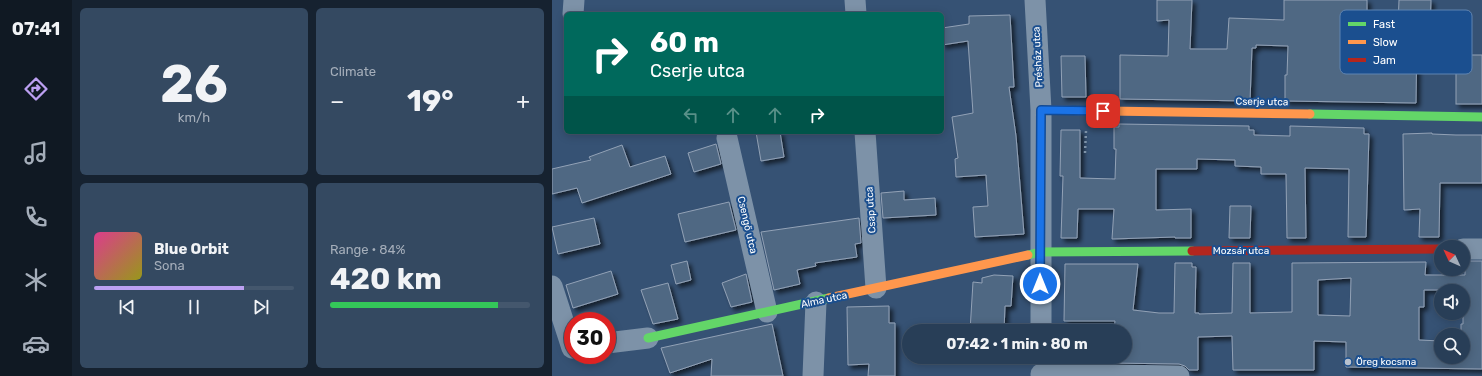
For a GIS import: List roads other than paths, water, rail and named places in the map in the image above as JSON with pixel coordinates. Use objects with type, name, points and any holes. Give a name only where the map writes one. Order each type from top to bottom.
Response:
[{"type":"street","points":[[574,0],[574,12]]},
{"type":"street","points":[[855,0],[856,12]]},
{"type":"street","name":"Présház utca","points":[[1035,0],[1041,110],[1040,324]]},
{"type":"street","name":"Cserje utca","points":[[1041,110],[1482,117]]},
{"type":"street","name":"Csap utca","points":[[865,134],[876,288]]},
{"type":"street","name":"Csengő utca","points":[[726,138],[767,312]]},
{"type":"street","name":"Mozsár utca","points":[[1040,252],[1434,249]]},
{"type":"street","points":[[1470,249],[1482,249]]},
{"type":"street","name":"Alma utca","points":[[616,342],[648,338],[1040,252]]},
{"type":"street","points":[[552,286],[564,323]]},
{"type":"street","points":[[814,376],[816,302]]},
{"type":"street","points":[[1041,369],[1179,376]]},
{"type":"place","name":"Öreg kocsma","points":[[1348,362]]}]
